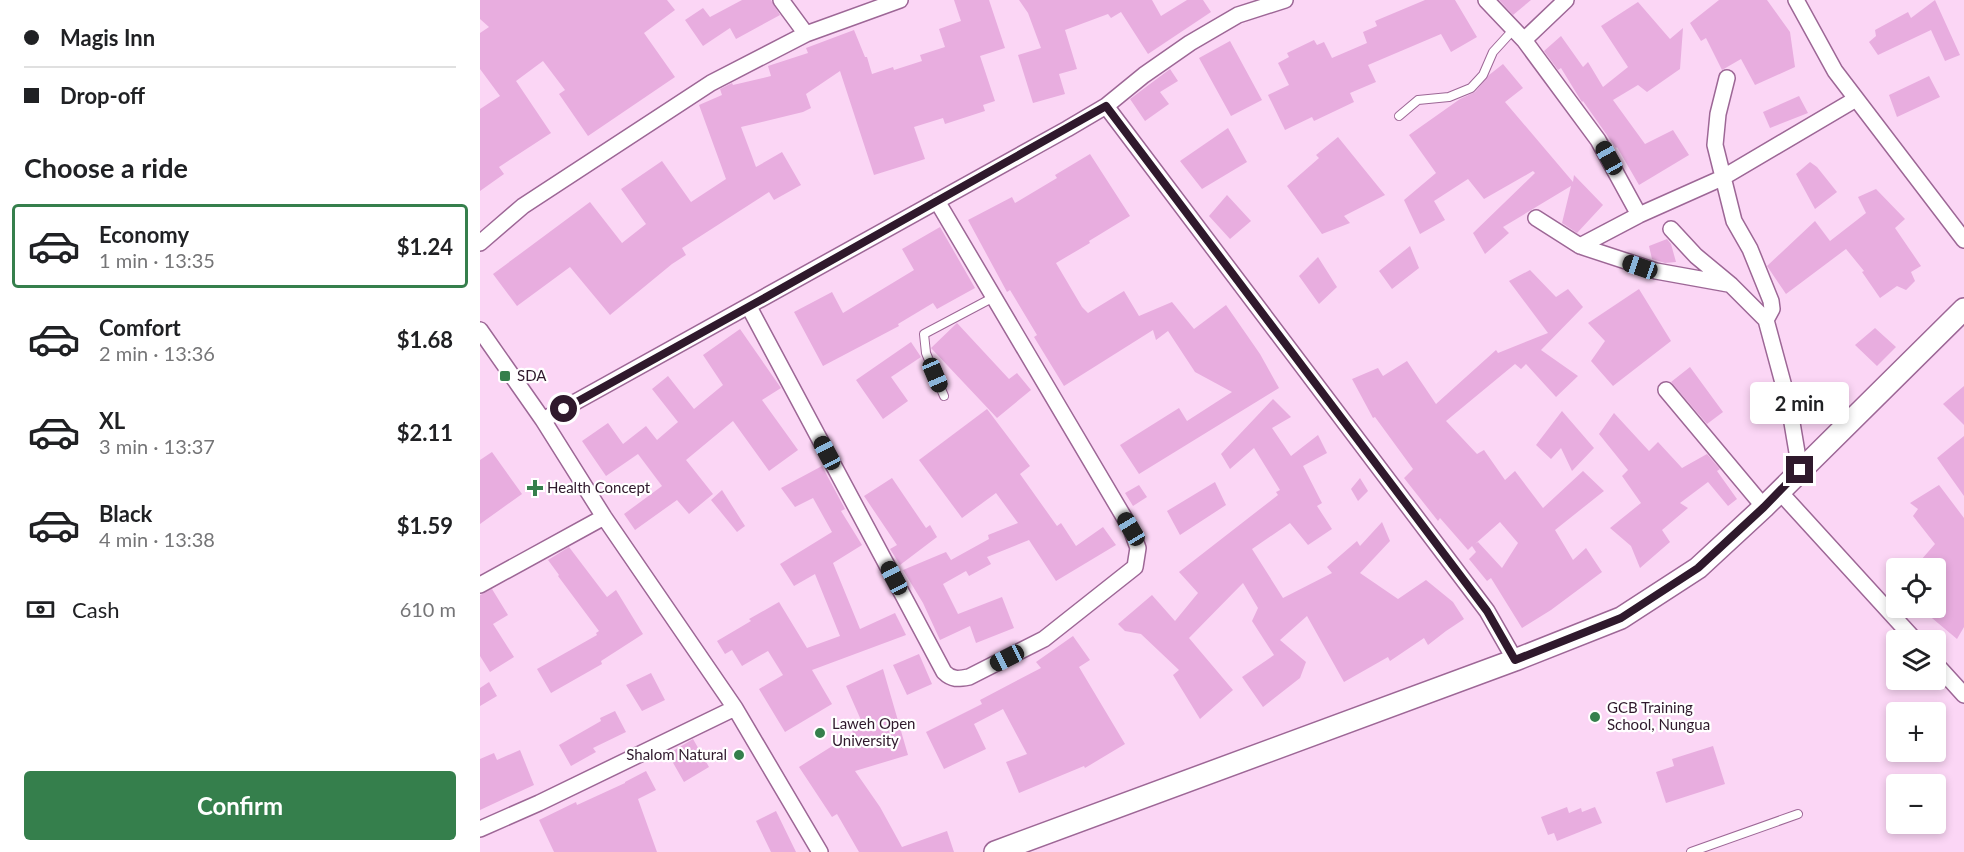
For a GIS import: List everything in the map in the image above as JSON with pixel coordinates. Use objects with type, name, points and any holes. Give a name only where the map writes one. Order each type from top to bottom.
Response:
[{"type":"street","points":[[781,0],[806,34]]},
{"type":"street","points":[[480,243],[523,206],[701,90],[806,34],[900,0]]},
{"type":"street","points":[[543,420],[1106,106],[1144,75],[1199,37],[1238,15],[1285,0]]},
{"type":"street","points":[[1486,0],[1519,35],[1598,140],[1639,214]]},
{"type":"street","points":[[1519,35],[1566,0]]},
{"type":"street","points":[[1796,0],[1835,71],[1964,240]]},
{"type":"street","points":[[1727,78],[1718,114],[1715,145],[1734,222],[1750,249],[1771,301],[1772,309],[1766,320]]},
{"type":"street","points":[[1580,246],[1639,214],[1722,178],[1856,99]]},
{"type":"street","points":[[1106,106],[1475,594],[1515,660]]},
{"type":"street","points":[[749,307],[944,672],[957,679],[969,677],[1044,639],[1135,567],[1138,548],[1131,529],[938,201]]},
{"type":"street","points":[[1536,218],[1580,246],[1656,272],[1731,285]]},
{"type":"street","points":[[1671,229],[1696,256],[1731,285],[1766,320],[1789,405],[1800,470]]},
{"type":"street","points":[[995,852],[1515,660],[1621,618],[1698,568],[1764,507],[1964,309]]},
{"type":"street","points":[[480,330],[543,420],[604,517],[735,708],[820,852]]},
{"type":"street","points":[[1666,390],[1764,507]]},
{"type":"street","points":[[1779,490],[1906,630]]},
{"type":"street","points":[[480,585],[604,517]]},
{"type":"street","points":[[1946,675],[1964,695]]},
{"type":"street","points":[[480,828],[538,803],[735,708]]},
{"type":"lane","points":[[1399,116],[1418,100],[1449,97],[1471,88],[1483,75],[1492,52],[1519,35]]},
{"type":"lane","points":[[944,396],[926,353],[924,334],[994,297]]},
{"type":"lane","points":[[1691,852],[1798,814]]},
{"type":"building","points":[[480,0],[667,0],[675,10],[644,33],[675,77],[588,136],[559,94],[565,90],[543,61],[516,81],[551,133],[499,167],[504,174],[480,191],[480,109],[500,96],[480,69],[480,33],[489,27],[480,19]]},
{"type":"building","points":[[742,0],[771,0],[780,15],[736,39],[730,28],[703,46],[685,20],[703,8],[710,17]]},
{"type":"building","points":[[954,0],[989,0],[1005,48],[980,56],[995,101],[983,105],[985,111],[945,124],[943,118],[914,127],[925,159],[874,175],[840,71],[806,94],[811,108],[741,127],[756,167],[782,152],[801,185],[774,200],[769,192],[682,248],[686,255],[610,315],[570,267],[517,306],[493,274],[590,202],[622,243],[646,224],[621,189],[662,161],[691,202],[726,179],[699,105],[722,95],[720,89],[732,83],[733,85],[771,76],[768,66],[808,53],[806,48],[854,30],[865,57],[867,57],[872,74],[922,61],[920,55],[945,47],[939,29],[961,21]]},
{"type":"building","points":[[1019,0],[1152,0],[1161,16],[1187,0],[1203,0],[1211,12],[1148,54],[1121,12],[1111,18],[1108,14],[1065,30],[1077,69],[1059,74],[1065,94],[1033,103],[1018,55],[1041,48],[1028,13]]},
{"type":"building","points":[[1425,0],[1455,0],[1477,37],[1451,52],[1441,34],[1368,65],[1376,82],[1350,93],[1354,102],[1314,121],[1312,117],[1285,130],[1268,95],[1289,85],[1278,63],[1289,57],[1287,53],[1314,40],[1317,45],[1324,42],[1332,58],[1367,43],[1363,32],[1377,26],[1375,21]]},
{"type":"building","points":[[1499,0],[1531,0],[1513,15]]},
{"type":"building","points":[[1719,0],[1767,0],[1790,32],[1795,67],[1755,85],[1741,59],[1722,70],[1706,38],[1701,41],[1690,23]]},
{"type":"building","points":[[1935,0],[1960,55],[1945,61],[1931,30],[1878,55],[1869,42],[1876,36],[1875,30],[1908,12],[1911,18]]},
{"type":"building","points":[[1638,2],[1670,39],[1683,28],[1680,69],[1647,92],[1638,85],[1613,100],[1645,144],[1673,130],[1689,155],[1639,185],[1617,147],[1582,102],[1561,68],[1558,70],[1544,51],[1561,36],[1583,67],[1588,62],[1603,87],[1628,67],[1601,26]]},
{"type":"building","points":[[1230,41],[1262,100],[1231,116],[1199,58]]},
{"type":"building","points":[[1503,64],[1523,88],[1505,102],[1573,182],[1574,175],[1603,205],[1577,233],[1562,223],[1571,186],[1503,227],[1509,233],[1485,254],[1473,233],[1535,173],[1533,171],[1484,199],[1468,179],[1434,201],[1445,220],[1420,234],[1404,200],[1436,173],[1409,135],[1460,99],[1475,92],[1489,75]]},
{"type":"building","points":[[1170,69],[1178,81],[1160,92],[1169,104],[1145,121],[1130,99]]},
{"type":"building","points":[[1929,76],[1940,97],[1897,117],[1889,95]]},
{"type":"building","points":[[1799,96],[1808,113],[1770,128],[1763,112]]},
{"type":"building","points":[[1228,128],[1247,162],[1202,189],[1180,161]]},
{"type":"building","points":[[1338,137],[1385,195],[1344,216],[1350,223],[1322,234],[1287,186],[1319,158],[1316,155]]},
{"type":"building","points":[[1090,154],[1130,216],[1056,263],[1082,307],[1088,313],[1124,291],[1139,316],[1172,302],[1194,329],[1226,305],[1260,354],[1279,388],[1139,474],[1120,445],[1179,408],[1187,421],[1232,392],[1195,372],[1168,331],[1156,340],[1153,330],[1064,386],[1034,337],[1037,335],[1010,290],[1007,292],[968,220],[1012,197],[1015,203],[1057,178],[1055,175]]},
{"type":"building","points":[[1810,162],[1817,167],[1837,192],[1815,209],[1796,174]]},
{"type":"building","points":[[1876,189],[1905,219],[1895,228],[1921,266],[1911,272],[1915,281],[1906,290],[1897,286],[1880,298],[1862,272],[1864,271],[1846,249],[1786,294],[1767,266],[1815,221],[1830,241],[1866,213],[1858,197]]},
{"type":"building","points":[[1227,195],[1251,221],[1230,239],[1209,216]]},
{"type":"building","points":[[940,227],[975,288],[937,309],[933,303],[898,324],[899,326],[823,366],[794,312],[832,292],[843,313],[914,270],[902,249]]},
{"type":"building","points":[[1667,239],[1671,244],[1676,262],[1665,263],[1652,259],[1649,246]]},
{"type":"building","points":[[1410,246],[1419,268],[1392,289],[1379,271]]},
{"type":"building","points":[[1318,257],[1337,287],[1319,304],[1299,276]]},
{"type":"building","points":[[1530,270],[1556,297],[1568,289],[1583,307],[1541,350],[1578,376],[1556,397],[1526,364],[1521,369],[1515,364],[1446,421],[1477,454],[1484,450],[1505,480],[1515,471],[1543,508],[1583,471],[1604,491],[1555,530],[1573,560],[1586,548],[1602,572],[1551,610],[1522,628],[1491,578],[1487,581],[1469,559],[1476,552],[1472,546],[1468,550],[1440,518],[1438,521],[1404,478],[1413,469],[1375,417],[1373,418],[1352,379],[1378,368],[1383,376],[1407,361],[1436,404],[1496,350],[1498,353],[1548,333],[1509,281]],"holes":[[[1500,522],[1518,543],[1502,568],[1478,542],[1475,544]]]},
{"type":"building","points":[[1639,289],[1671,341],[1613,386],[1591,361],[1605,341],[1588,323]]},
{"type":"building","points":[[957,323],[1009,379],[1017,373],[1031,390],[997,418],[931,348]]},
{"type":"building","points":[[1875,328],[1896,347],[1877,366],[1855,345]]},
{"type":"building","points":[[740,329],[781,388],[762,400],[798,450],[769,471],[733,421],[686,460],[713,494],[689,514],[677,500],[635,530],[624,514],[662,486],[638,454],[606,476],[582,441],[608,423],[623,444],[646,426],[657,440],[678,422],[652,389],[668,376],[694,409],[723,385],[703,355]]},
{"type":"building","points":[[911,342],[921,357],[891,377],[908,401],[883,419],[856,380]]},
{"type":"building","points":[[1690,367],[1723,412],[1707,424],[1671,382]]},
{"type":"building","points":[[1964,386],[1964,425],[1943,404]]},
{"type":"building","points":[[1273,399],[1291,417],[1272,428],[1291,456],[1318,435],[1327,453],[1303,466],[1322,503],[1317,506],[1332,529],[1308,545],[1290,523],[1252,549],[1283,598],[1332,573],[1327,567],[1357,541],[1360,546],[1382,522],[1390,541],[1360,573],[1398,599],[1426,580],[1453,602],[1464,619],[1428,645],[1424,638],[1390,661],[1388,657],[1344,682],[1307,616],[1280,640],[1306,662],[1300,678],[1263,707],[1242,677],[1274,655],[1252,621],[1258,608],[1243,583],[1189,638],[1233,690],[1200,719],[1173,675],[1179,670],[1141,634],[1125,631],[1118,624],[1152,595],[1175,621],[1198,593],[1179,572],[1278,495],[1276,492],[1280,490],[1254,448],[1230,469],[1221,454]]},
{"type":"building","points":[[987,409],[1030,466],[1020,474],[1057,526],[1061,523],[1076,546],[1103,527],[1116,545],[1056,581],[1029,540],[987,557],[991,564],[969,576],[966,571],[943,584],[958,614],[1002,597],[1014,628],[976,643],[970,626],[940,640],[923,603],[903,570],[946,552],[951,560],[989,539],[988,535],[1018,523],[996,493],[962,518],[919,460]]},
{"type":"building","points":[[1562,411],[1594,448],[1572,471],[1561,448],[1551,459],[1536,445]]},
{"type":"building","points":[[1614,413],[1649,451],[1658,442],[1682,468],[1707,454],[1720,469],[1717,471],[1737,499],[1728,506],[1708,482],[1680,503],[1688,508],[1662,530],[1670,542],[1640,568],[1631,546],[1610,528],[1641,503],[1622,476],[1628,470],[1599,434]]},
{"type":"building","points":[[1964,436],[1964,496],[1937,458]]},
{"type":"building","points":[[492,452],[522,494],[480,524],[480,460]]},
{"type":"building","points":[[822,466],[845,509],[841,511],[862,545],[833,563],[860,629],[895,613],[906,635],[812,670],[832,704],[785,732],[759,689],[783,675],[768,651],[742,666],[732,650],[725,654],[717,641],[779,602],[807,648],[840,636],[815,574],[794,586],[780,564],[832,532],[813,498],[795,507],[781,488]]},
{"type":"building","points":[[892,478],[926,528],[930,525],[937,537],[900,565],[890,549],[897,545],[864,496]]},
{"type":"building","points":[[1360,478],[1368,491],[1358,501],[1351,489]]},
{"type":"building","points":[[1215,482],[1226,505],[1180,535],[1167,511]]},
{"type":"building","points":[[1139,485],[1147,497],[1133,506],[1125,493]]},
{"type":"building","points":[[1939,485],[1964,518],[1964,627],[1957,639],[1932,618],[1946,618],[1946,558],[1923,558],[1935,544],[1913,516],[1918,509],[1910,503]]},
{"type":"building","points":[[722,490],[745,526],[737,532],[711,500]]},
{"type":"building","points":[[569,547],[607,597],[616,590],[643,634],[601,661],[602,664],[551,693],[537,669],[597,635],[599,631],[548,560]]},
{"type":"building","points":[[492,589],[508,615],[493,624],[514,657],[490,672],[480,656],[480,595]]},
{"type":"building","points":[[1073,636],[1090,660],[1079,667],[1125,744],[1085,768],[1084,766],[1019,793],[1006,762],[1027,754],[1003,709],[974,724],[986,749],[944,769],[926,732],[982,704],[980,700],[1041,668],[1036,662]]},
{"type":"building","points":[[919,654],[932,684],[907,695],[893,665]]},
{"type":"building","points":[[883,669],[908,755],[855,771],[880,807],[902,847],[947,831],[954,852],[859,852],[837,814],[832,817],[799,767],[853,733],[852,730],[864,727],[846,686]]},
{"type":"building","points":[[651,673],[665,700],[642,711],[626,685]]},
{"type":"building","points":[[489,682],[497,696],[480,706],[480,688]]},
{"type":"building","points":[[615,711],[626,732],[593,748],[596,752],[571,766],[559,745],[601,721],[600,718]]},
{"type":"building","points":[[693,739],[709,767],[684,782],[668,754]]},
{"type":"building","points":[[1713,746],[1725,784],[1666,803],[1656,772],[1674,766],[1672,759]]},
{"type":"building","points":[[520,750],[534,785],[480,810],[480,759],[494,753],[497,760]]},
{"type":"building","points":[[646,771],[656,790],[638,799],[657,852],[554,852],[539,820],[576,802],[577,805]]},
{"type":"building","points":[[1567,807],[1569,813],[1581,808],[1582,812],[1595,807],[1602,823],[1557,841],[1554,833],[1548,835],[1541,817]]},
{"type":"building","points":[[776,811],[796,852],[771,852],[756,821]]},
{"type":"place","name":"SDA","points":[[505,376]]},
{"type":"place","name":"Health Concept","points":[[535,488]]},
{"type":"place","name":"GCB Training School, Nungua","points":[[1595,717]]},
{"type":"place","name":"Laweh Open University","points":[[820,733]]},
{"type":"place","name":"Shalom Natural","points":[[739,755]]},
{"type":"route","points":[[564,409],[1106,106],[1487,611],[1515,660],[1621,618],[1698,568],[1800,470]]}]
